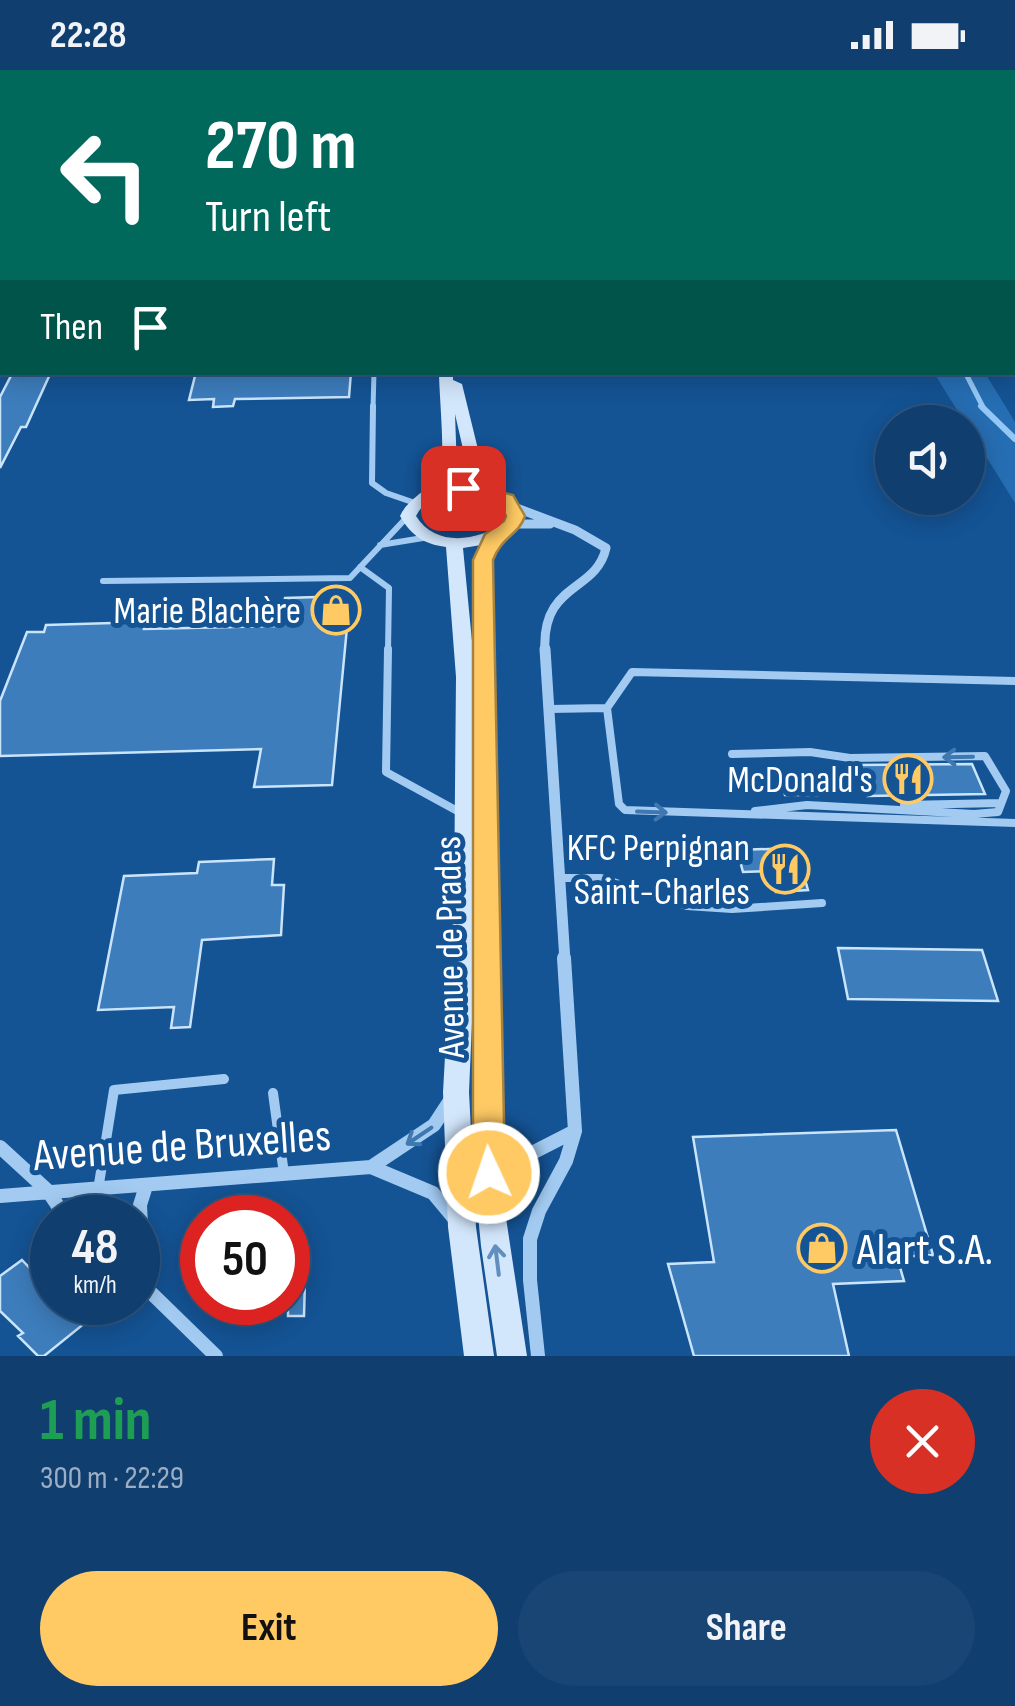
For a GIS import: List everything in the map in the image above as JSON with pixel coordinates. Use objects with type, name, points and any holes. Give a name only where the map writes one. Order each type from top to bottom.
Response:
[{"type":"main road","points":[[418,504],[480,489],[507,499],[506,523],[442,540],[411,525],[418,504],[449,470],[449,375]]},
{"type":"main road","points":[[450,375],[480,489]]},
{"type":"main road","name":"Avenue de Prades","points":[[506,523],[483,560],[486,935],[490,976],[486,1135],[498,1263],[512,1356]]},
{"type":"main road","name":"Avenue de Prades","points":[[442,540],[466,677],[466,898],[456,1092],[462,1227],[479,1356]]},
{"type":"street","points":[[506,523],[551,524],[592,536],[606,548],[603,562],[556,600],[544,626],[575,1131],[571,1159],[544,1201],[530,1240],[538,1356]]},
{"type":"street","points":[[506,523],[551,524]]},
{"type":"street","name":"Avenue de Bruxelles","points":[[370,1167],[434,1126],[456,1092]]},
{"type":"street","points":[[486,1135],[532,1153],[575,1131]]},
{"type":"street","points":[[0,1147],[51,1195]]},
{"type":"street","name":"Avenue de Bruxelles","points":[[0,1196],[370,1167],[433,1193],[462,1227]]},
{"type":"street","points":[[143,1195],[146,1186]]},
{"type":"street","points":[[160,1301],[216,1356]]},
{"type":"lane","points":[[102,581],[350,578],[418,504],[386,493],[372,483],[374,375]]},
{"type":"lane","points":[[380,544],[442,540]]},
{"type":"lane","points":[[360,567],[389,588],[386,772],[466,816]]},
{"type":"lane","points":[[732,754],[810,752],[850,758],[985,756],[1006,792],[1001,802],[806,805],[746,812],[625,810],[619,804],[607,708],[632,672],[1015,681]]},
{"type":"lane","points":[[550,709],[607,708]]},
{"type":"lane","points":[[746,812],[772,817],[1015,822]]},
{"type":"lane","points":[[562,878],[601,878],[687,906],[732,909],[822,904]]},
{"type":"lane","points":[[98,1190],[114,1090],[224,1079]]},
{"type":"lane","points":[[273,1092],[284,1174]]},
{"type":"shaded area","points":[[935,375],[986,375],[1015,422],[1015,503],[985,455],[985,405],[954,405]]},
{"type":"building","points":[[11,375],[50,375],[26,427],[21,427],[0,468],[0,397]]},
{"type":"building","points":[[195,375],[351,375],[349,397],[235,399],[233,406],[213,407],[214,399],[189,400]]},
{"type":"building","points":[[350,596],[332,785],[254,787],[261,749],[0,756],[0,701],[27,632],[44,632],[46,625],[145,622],[144,629],[280,626],[285,598]]},
{"type":"building","points":[[972,764],[985,794],[867,796],[857,765]]},
{"type":"building","points":[[812,774],[818,795],[785,795],[780,775]]},
{"type":"building","points":[[796,848],[808,890],[776,892],[770,871],[743,872],[737,850]]},
{"type":"building","points":[[274,859],[272,885],[284,885],[281,935],[202,940],[190,1027],[171,1028],[174,1007],[98,1010],[124,876],[197,873],[199,862]]},
{"type":"building","points":[[838,948],[982,950],[998,1001],[848,999]]},
{"type":"building","name":"Alart S.A.","points":[[896,1130],[933,1255],[897,1257],[904,1281],[833,1284],[849,1356],[694,1356],[668,1264],[714,1262],[693,1137]]},
{"type":"building","points":[[22,1260],[30,1268],[30,1325],[83,1325],[44,1356],[38,1356],[18,1336],[23,1333],[0,1311],[0,1276]]},
{"type":"waterway","points":[[967,375],[982,405]]},
{"type":"waterway","points":[[985,410],[1015,439]]},
{"type":"place","name":"Marie Blachère","points":[[336,610]]},
{"type":"place","name":"McDonald's","points":[[908,779]]},
{"type":"place","name":"KFC Perpignan Saint-Charles","points":[[785,869]]},
{"type":"place","name":"Alart S.A.","points":[[822,1248]]},
{"type":"route","points":[[463,488],[480,489],[507,499],[516,516],[513,524],[492,538],[483,560],[489,1173]]}]
